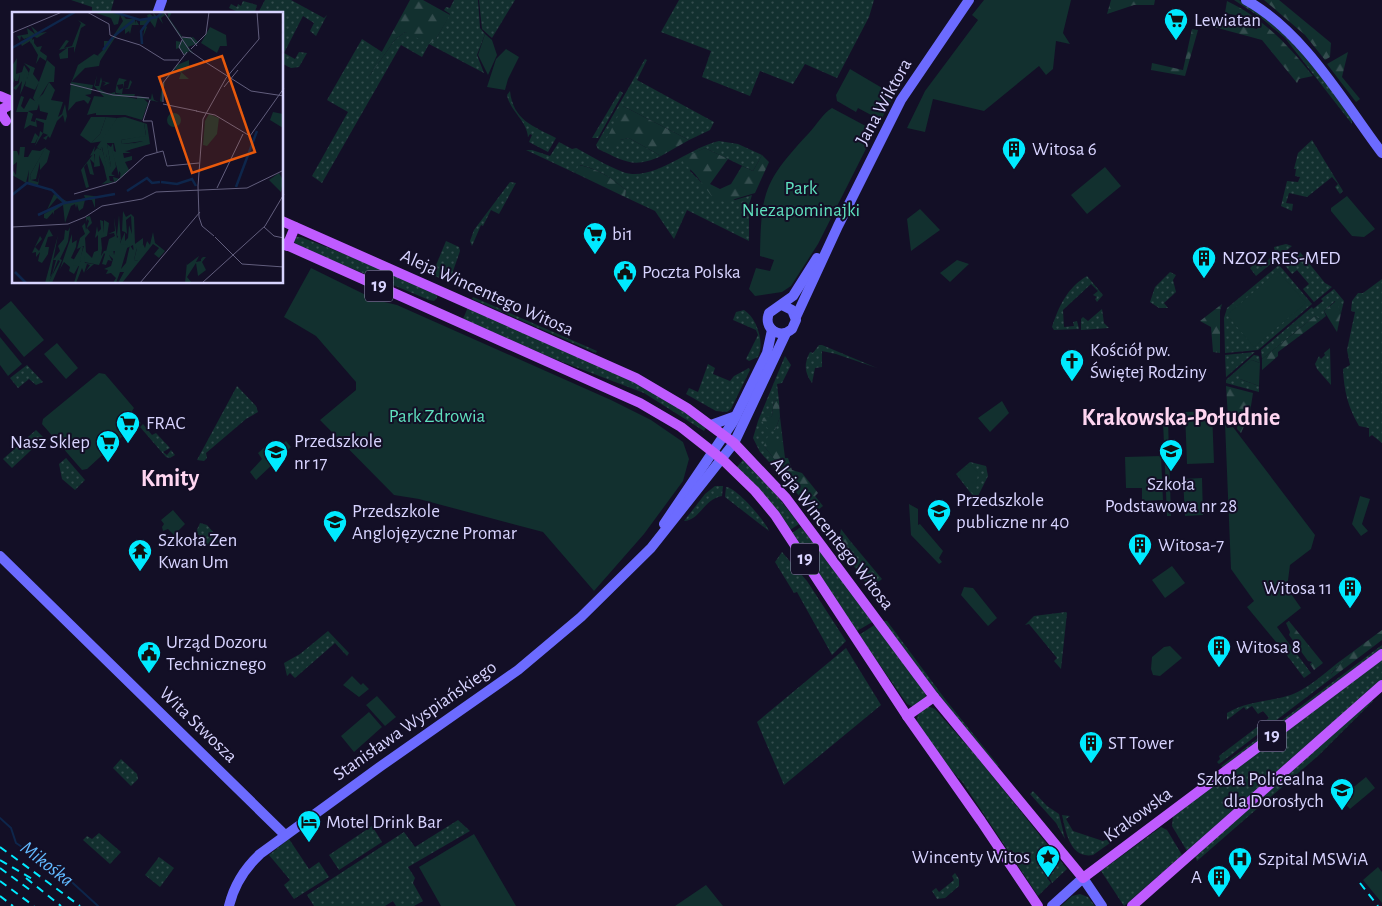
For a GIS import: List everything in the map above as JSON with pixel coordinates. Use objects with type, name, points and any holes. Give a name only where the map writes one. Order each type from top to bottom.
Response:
[{"type":"main road","points":[[0,96],[12,102]]},
{"type":"main road","points":[[6,121],[2,115],[2,109],[12,104]]},
{"type":"main road","name":"Aleja Wincentego Witosa","points":[[284,222],[636,378],[674,400],[725,436],[786,498],[934,697],[1083,878]]},
{"type":"main road","points":[[285,245],[295,227]]},
{"type":"main road","name":"Aleja Wincentego Witosa","points":[[285,245],[615,390],[669,419],[714,452],[755,491],[779,521],[907,716],[981,820],[1038,906]]},
{"type":"main road","name":"Krakowska","points":[[1083,878],[1382,654]]},
{"type":"main road","name":"19","points":[[1132,906],[1382,685]]},
{"type":"main road","points":[[907,716],[934,697]]},
{"type":"street","points":[[158,12],[162,0]]},
{"type":"street","name":"Jana Wiktora","points":[[796,318],[838,226],[906,93],[969,0]]},
{"type":"street","points":[[1246,0],[1267,14],[1295,38],[1382,153]]},
{"type":"street","name":"Jana Wiktora","points":[[782,305],[793,296],[838,226]]},
{"type":"street","points":[[734,444],[786,333],[794,327],[796,318],[789,308],[782,305],[775,307],[769,312],[767,320],[772,330],[779,334],[786,333]]},
{"type":"street","points":[[714,452],[736,416],[767,353],[772,330]]},
{"type":"street","points":[[711,425],[736,416]]},
{"type":"street","name":"Stanisława Wyspiańskiego","points":[[229,906],[236,884],[244,871],[260,854],[518,670],[569,628],[651,548],[734,444]]},
{"type":"street","name":"Stanisława Wyspiańskiego","points":[[630,569],[714,452]]},
{"type":"street","name":"Wita Stwosza","points":[[0,556],[285,835]]},
{"type":"street","points":[[1052,906],[1083,878],[1102,906]]},
{"type":"green space","points":[[71,0],[114,0],[111,12],[92,12],[92,7]]},
{"type":"green space","points":[[265,0],[291,0],[324,18],[327,15],[316,36],[310,31],[314,23],[303,16],[284,53],[284,12],[259,12]]},
{"type":"green space","points":[[410,0],[423,0],[450,15],[436,39],[429,44],[405,32],[394,41],[366,81]]},
{"type":"green space","points":[[454,0],[478,0],[480,28],[485,34],[477,55],[484,73],[429,44],[422,57],[401,45],[322,183],[312,176],[348,112],[327,100],[362,39],[382,52],[368,78],[394,41],[405,32],[436,39],[450,14],[444,10],[446,7],[450,8]]},
{"type":"green space","points":[[479,0],[515,0],[492,38],[482,29]]},
{"type":"green space","points":[[679,0],[874,0],[869,17],[837,78],[805,64],[793,84],[760,71],[750,96],[702,77],[711,51],[661,32]]},
{"type":"green space","points":[[984,0],[1071,0],[1063,33],[1070,44],[1056,41],[1053,69],[1046,75],[1039,66],[984,111],[933,99],[925,132],[907,128],[925,91],[978,20],[972,15]]},
{"type":"green space","points":[[1111,0],[1155,0],[1154,5],[1134,5],[1107,14]]},
{"type":"green space","points":[[1234,0],[1239,0],[1257,11],[1288,38],[1302,53],[1352,118],[1352,124],[1285,38],[1260,17]]},
{"type":"green space","points":[[1264,0],[1279,0],[1331,43],[1330,57],[1325,60],[1305,35]]},
{"type":"green space","points":[[243,1],[257,5],[255,12],[238,12],[229,8],[231,4],[237,7],[238,4],[241,6]]},
{"type":"green space","points":[[1227,1],[1252,16],[1274,33],[1313,76],[1299,79],[1297,83],[1262,40],[1214,27],[1222,21],[1257,29],[1259,24],[1254,19],[1225,13]]},
{"type":"green space","points":[[1192,29],[1198,30],[1185,76],[1151,70],[1152,63],[1183,70]]},
{"type":"green space","points":[[485,34],[492,40],[497,55],[488,75],[478,55]]},
{"type":"green space","points":[[506,49],[519,57],[508,79],[505,90],[487,87],[496,59]]},
{"type":"green space","points":[[299,52],[307,53],[299,67],[291,68],[284,64],[284,53],[295,59]]},
{"type":"green space","points":[[1348,52],[1342,77],[1360,99],[1356,102],[1327,64]]},
{"type":"green space","points":[[645,59],[647,60],[637,80],[714,122],[710,130],[689,140],[623,106],[620,140],[629,138],[661,156],[636,163],[615,157],[598,149],[596,145]]},
{"type":"green space","name":"Park Niezapominajki","points":[[850,69],[894,95],[879,124],[872,121],[873,116],[858,108],[856,112],[837,101],[836,95]]},
{"type":"green space","points":[[510,91],[515,109],[520,115],[532,126],[556,138],[548,152],[529,142],[532,135],[530,134],[528,137],[525,126],[511,106],[507,95]]},
{"type":"green space","points":[[620,91],[623,93],[598,138],[592,138]]},
{"type":"green space","points":[[623,106],[689,140],[661,156],[629,138],[620,140],[612,146],[605,142]]},
{"type":"green space","name":"Park Niezapominajki","points":[[832,108],[875,131],[818,244],[791,286],[782,292],[755,296],[749,289],[756,268],[770,271],[774,260],[760,256],[762,217],[768,188],[782,163]]},
{"type":"green space","points":[[1312,140],[1343,191],[1340,194],[1335,187],[1338,184],[1332,177],[1307,197],[1289,193],[1286,203],[1293,204],[1292,211],[1281,206],[1287,181],[1298,182],[1300,177],[1295,176],[1296,169],[1294,169],[1298,153]]},
{"type":"green space","points":[[719,141],[738,144],[762,155],[753,171],[705,148],[697,152],[690,171],[701,182],[735,200],[752,195],[749,205],[749,241],[687,210],[674,239],[655,211],[625,197],[626,190],[604,174],[580,165],[575,173],[526,150],[550,156],[559,142],[572,149],[576,148],[617,170],[634,174],[658,169]]},
{"type":"green space","points":[[705,148],[728,159],[710,184],[720,189],[731,184],[742,166],[753,171],[762,155],[769,162],[755,193],[725,202],[713,198],[695,174],[683,162],[683,158]]},
{"type":"green space","points":[[579,165],[593,169],[610,178],[626,190],[625,197],[575,173]]},
{"type":"green space","points":[[1105,167],[1121,186],[1087,214],[1071,195]]},
{"type":"green space","points":[[510,182],[516,183],[499,214],[491,210],[483,226],[481,225],[472,246],[470,241],[474,230]]},
{"type":"green space","points":[[1347,196],[1375,229],[1364,237],[1352,236],[1331,211],[1331,208]]},
{"type":"green space","points":[[920,209],[940,230],[911,251],[907,219]]},
{"type":"green space","points":[[295,237],[301,237],[382,269],[437,295],[437,298],[434,301],[429,300],[297,245],[294,242]]},
{"type":"green space","points":[[446,241],[459,247],[460,251],[451,277],[445,280],[432,275]]},
{"type":"green space","points":[[1286,244],[1292,246],[1256,276],[1250,268],[1255,263],[1261,267],[1275,253],[1274,247]]},
{"type":"green space","points":[[1300,252],[1325,283],[1332,287],[1314,302],[1303,289],[1309,284],[1297,270],[1292,274],[1283,263],[1291,253],[1294,257]]},
{"type":"green space","points":[[957,260],[969,264],[950,282],[940,273]]},
{"type":"green space","points":[[1279,265],[1312,304],[1258,350],[1225,353],[1224,318],[1227,308]]},
{"type":"green space","name":"Park Zdrowia","points":[[311,268],[376,300],[397,305],[611,400],[651,420],[683,442],[689,459],[683,481],[644,534],[594,591],[543,532],[419,499],[394,495],[320,420],[356,390],[356,382],[316,336],[284,317]]},
{"type":"green space","points":[[1278,271],[1306,303],[1254,347],[1227,315]]},
{"type":"green space","points":[[1170,272],[1176,275],[1173,280],[1176,292],[1164,303],[1168,308],[1159,308],[1150,302],[1155,287]]},
{"type":"green space","points":[[1087,276],[1103,295],[1097,302],[1095,299],[1097,297],[1093,295],[1098,291],[1091,284],[1063,310],[1064,327],[1074,326],[1073,322],[1077,321],[1079,329],[1054,330],[1052,327],[1065,298],[1074,286]]},
{"type":"green space","points":[[1382,279],[1382,443],[1372,435],[1369,437],[1369,428],[1359,426],[1355,419],[1347,399],[1343,369],[1350,365],[1347,350],[1355,312],[1351,311],[1352,301],[1358,293],[1363,293]]},
{"type":"green space","points":[[1334,289],[1344,301],[1341,313],[1335,301],[1324,311],[1326,316],[1321,320],[1315,316],[1262,359],[1261,350],[1312,307],[1313,309],[1323,301],[1321,299]]},
{"type":"green space","points":[[473,297],[597,351],[596,353],[472,299]]},
{"type":"green space","points":[[11,301],[44,340],[24,357],[0,328],[0,310]]},
{"type":"green space","points":[[1336,301],[1341,313],[1337,332],[1324,311]]},
{"type":"green space","points":[[1222,304],[1220,311],[1220,353],[1213,352],[1211,327],[1200,321]]},
{"type":"green space","points":[[468,307],[652,390],[707,426],[704,431],[644,393],[552,358],[463,319]]},
{"type":"green space","points":[[1102,309],[1104,323],[1109,328],[1081,330],[1081,319],[1083,317],[1088,321]]},
{"type":"green space","points":[[744,310],[756,325],[761,345],[758,357],[749,361],[746,359],[758,335],[756,330],[733,320],[736,312]]},
{"type":"green space","points":[[1315,316],[1321,320],[1278,352],[1278,356],[1262,370],[1262,359]]},
{"type":"green space","points":[[0,337],[22,364],[8,376],[0,365]]},
{"type":"green space","points":[[57,343],[78,368],[66,379],[44,354]]},
{"type":"green space","points":[[819,345],[877,368],[822,351],[822,367],[815,368],[812,383],[807,375],[806,364],[810,352],[813,353]]},
{"type":"green space","points":[[1330,348],[1331,385],[1315,364],[1319,356],[1321,359]]},
{"type":"green space","points":[[1255,352],[1226,377],[1225,355]]},
{"type":"green space","points":[[1254,355],[1259,356],[1260,363],[1252,360],[1240,379],[1259,386],[1259,392],[1226,383],[1226,380]]},
{"type":"green space","points":[[785,356],[791,365],[782,383],[777,384],[779,401],[774,400],[770,419],[775,430],[780,417],[783,442],[764,446],[789,478],[799,478],[799,485],[793,488],[760,452],[753,438],[758,421]]},
{"type":"green space","points":[[1252,360],[1260,363],[1259,386],[1240,379],[1239,370]]},
{"type":"green space","points":[[708,364],[715,368],[713,374],[730,381],[734,376],[749,368],[750,370],[731,409],[727,412],[716,411],[686,394],[689,388],[698,392]]},
{"type":"green space","points":[[27,365],[43,382],[36,385],[29,379],[18,388],[10,378]]},
{"type":"green space","points":[[99,373],[105,374],[134,408],[132,411],[141,423],[139,426],[136,424],[87,469],[82,470],[42,424],[43,419]]},
{"type":"green space","points":[[237,386],[256,406],[258,412],[246,419],[206,453],[207,458],[204,461],[197,460]]},
{"type":"green space","points":[[1226,386],[1253,393],[1250,412],[1241,433],[1237,429],[1236,417],[1228,417]]},
{"type":"green space","points":[[774,400],[779,401],[780,417],[775,430],[769,430],[762,421],[767,416],[770,418],[772,416]]},
{"type":"green space","points":[[1002,401],[1009,413],[990,432],[978,418]]},
{"type":"green space","points":[[1212,411],[1214,463],[1187,464],[1185,412]]},
{"type":"green space","points":[[1168,420],[1171,516],[1167,516],[1163,421]]},
{"type":"green space","points":[[1225,423],[1227,428],[1233,427],[1315,535],[1311,549],[1290,565],[1287,588],[1301,608],[1277,627],[1293,649],[1286,654],[1247,607],[1254,601],[1231,569]]},
{"type":"green space","points":[[143,424],[152,435],[156,433],[170,448],[163,452],[167,455],[171,450],[175,455],[170,458],[166,457],[140,427]]},
{"type":"green space","points":[[36,430],[44,438],[12,468],[3,459]]},
{"type":"green space","points":[[768,436],[783,442],[785,458],[788,458],[792,470],[802,473],[818,493],[815,496],[823,506],[813,514],[793,488],[799,485],[799,479],[789,478],[764,446]]},
{"type":"green space","points":[[286,441],[291,447],[256,480],[250,472],[262,459],[258,453],[266,446],[272,453]]},
{"type":"green space","points":[[1161,456],[1163,500],[1142,501],[1142,488],[1126,488],[1125,457]]},
{"type":"green space","points":[[66,458],[85,480],[75,490],[62,479],[59,464]]},
{"type":"green space","points":[[743,460],[774,492],[799,524],[790,530],[737,467]]},
{"type":"green space","points":[[970,462],[986,466],[988,476],[976,500],[956,474]]},
{"type":"green space","points":[[970,464],[978,473],[975,496],[960,478],[961,471]]},
{"type":"green space","points":[[1202,478],[1203,515],[1185,516],[1183,479]]},
{"type":"green space","points":[[715,486],[723,486],[722,496],[711,501],[694,518],[684,521],[705,494]]},
{"type":"green space","points":[[726,487],[737,493],[750,506],[769,531],[725,497]]},
{"type":"green space","points":[[1360,496],[1370,499],[1362,524],[1368,531],[1361,536],[1352,524]]},
{"type":"green space","points":[[909,504],[918,509],[918,525],[920,524],[943,551],[939,558],[942,562],[939,564],[911,535]]},
{"type":"green space","points":[[173,510],[185,524],[174,535],[168,529],[163,531],[162,527],[164,524],[161,520]]},
{"type":"green space","points":[[200,523],[207,525],[220,540],[210,548],[196,532]]},
{"type":"green space","points":[[801,527],[874,621],[857,631],[792,533]]},
{"type":"green space","points":[[841,529],[851,542],[847,545],[848,551],[855,559],[851,562],[826,533],[840,535]]},
{"type":"green space","points":[[851,542],[882,579],[868,590],[865,582],[851,562],[855,558],[848,551],[847,545]]},
{"type":"green space","points":[[782,552],[807,581],[846,641],[832,655],[797,592],[794,593],[775,562]]},
{"type":"green space","points":[[1172,566],[1185,583],[1165,598],[1152,580]]},
{"type":"green space","points":[[964,587],[973,588],[997,618],[988,626],[961,595]]},
{"type":"green space","points":[[1066,612],[1061,669],[1054,661],[1057,658],[1029,624],[1025,625],[1034,616]]},
{"type":"green space","points":[[883,621],[887,621],[945,699],[999,766],[955,717]]},
{"type":"green space","points":[[1289,621],[1323,663],[1314,670],[1310,664],[1312,662],[1308,661],[1289,635],[1290,632],[1286,623]]},
{"type":"green space","points":[[876,624],[925,692],[926,697],[914,707],[907,704],[859,635]]},
{"type":"green space","points":[[1382,630],[1382,640],[1333,677],[1331,674],[1343,659]]},
{"type":"green space","points":[[328,631],[349,653],[347,656],[335,643],[295,678],[290,673],[287,676],[284,663],[300,654]]},
{"type":"green space","points":[[1382,645],[1382,649],[1224,768],[1221,766]]},
{"type":"green space","points":[[1170,646],[1182,658],[1160,676],[1153,675],[1151,669],[1152,657],[1164,647]]},
{"type":"green space","points":[[846,648],[881,705],[784,785],[757,722]]},
{"type":"green space","points":[[1293,649],[1311,673],[1304,678],[1286,654]]},
{"type":"green space","points":[[1343,659],[1344,661],[1331,673],[1333,677],[1219,764],[1217,762],[1220,759],[1219,756],[1269,718],[1263,711],[1258,714],[1252,706],[1246,710],[1244,707],[1227,720],[1227,713],[1249,704],[1279,698],[1302,690]]},
{"type":"green space","points":[[1382,659],[1382,680],[1337,722],[1187,851],[1172,826],[1173,816]]},
{"type":"green space","points":[[352,676],[361,685],[363,683],[369,689],[359,697],[343,685]]},
{"type":"green space","points":[[377,696],[396,717],[385,726],[366,705]]},
{"type":"green space","points":[[1371,700],[1373,701],[1319,755],[1197,861],[1195,856]]},
{"type":"green space","points":[[927,706],[935,709],[978,758],[1067,869],[1052,883],[1049,877],[1047,878],[1051,883],[1038,896],[963,783],[945,763],[917,722],[918,714]]},
{"type":"green space","points":[[369,712],[382,727],[354,752],[341,736]]},
{"type":"green space","points":[[121,759],[137,774],[138,779],[131,786],[113,768]]},
{"type":"green space","points":[[1366,777],[1375,788],[1350,809],[1340,798]]},
{"type":"green space","points":[[1033,791],[1047,806],[1059,814],[1065,839],[1056,823],[1030,794]]},
{"type":"green space","points":[[1062,815],[1070,816],[1066,819],[1073,831],[1103,841],[1109,839],[1110,843],[1093,855],[1079,853],[1070,843]]},
{"type":"green space","points":[[458,820],[470,831],[408,867],[415,878],[413,883],[423,901],[414,906],[396,906],[393,901],[385,906],[314,906],[307,895],[404,832],[415,847]]},
{"type":"green space","points":[[372,826],[382,842],[339,870],[329,855]]},
{"type":"green space","points":[[1161,827],[1167,830],[1182,855],[1124,906],[1101,871]]},
{"type":"green space","points":[[99,833],[121,852],[110,864],[83,840],[87,836],[92,839]]},
{"type":"green space","points":[[474,834],[516,906],[441,906],[419,867]]},
{"type":"green space","points":[[289,839],[309,869],[319,862],[329,877],[294,899],[284,885],[290,880],[269,855]]},
{"type":"green space","points":[[159,857],[174,868],[160,887],[145,875]]},
{"type":"green space","points":[[1378,867],[1382,872],[1382,903],[1363,880]]},
{"type":"green space","points":[[955,873],[959,879],[959,886],[945,898],[937,899],[932,891],[936,888],[939,892],[954,880],[952,876]]},
{"type":"green space","points":[[706,885],[723,906],[675,906]]},
{"type":"green space","points":[[1080,894],[1088,897],[1095,906],[1061,906],[1072,896]]},
{"type":"waterway","name":"Mikośka","points":[[0,818],[11,828],[16,843],[63,874],[98,906]]},
{"type":"railway","points":[[0,847],[80,906]]},
{"type":"railway","points":[[0,860],[34,880]]},
{"type":"railway","points":[[0,868],[30,890]]},
{"type":"railway","points":[[26,878],[61,906]]},
{"type":"railway","points":[[0,881],[34,906]]},
{"type":"railway","points":[[1360,883],[1378,906]]},
{"type":"railway","points":[[0,896],[13,906]]},
{"type":"place","name":"Lewiatan","points":[[1176,41]]},
{"type":"place","name":"Witosa 6","points":[[1014,170]]},
{"type":"place","name":"bi1","points":[[595,255]]},
{"type":"place","name":"NZOZ RES-MED","points":[[1204,279]]},
{"type":"place","name":"Poczta Polska","points":[[625,293]]},
{"type":"place","name":"Kościół pw. Świętej Rodziny","points":[[1072,382]]},
{"type":"place","name":"FRAC","points":[[128,444]]},
{"type":"place","name":"Nasz Sklep","points":[[108,463]]},
{"type":"place","name":"Szkoła Podstawowa nr 28","points":[[1171,472]]},
{"type":"place","name":"Przedszkole nr 17","points":[[276,473]]},
{"type":"place","name":"Przedszkole publiczne nr 40","points":[[939,532]]},
{"type":"place","name":"Przedszkole Anglojęzyczne Promar","points":[[335,543]]},
{"type":"place","name":"Witosa-7","points":[[1140,566]]},
{"type":"place","name":"Szkoła Zen Kwan Um","points":[[140,572]]},
{"type":"place","name":"Witosa 11","points":[[1350,609]]},
{"type":"place","name":"Witosa 8","points":[[1219,668]]},
{"type":"place","name":"Urząd Dozoru Technicznego","points":[[149,674]]},
{"type":"place","name":"ST Tower","points":[[1091,764]]},
{"type":"place","name":"Szkoła Policealna dla Dorosłych","points":[[1342,811]]},
{"type":"place","name":"Motel Drink Bar","points":[[309,843]]},
{"type":"place","name":"Wincenty Witos","points":[[1048,878]]},
{"type":"place","name":"Szpital MSWiA","points":[[1240,880]]},
{"type":"place","name":"A","points":[[1219,898]]},
{"type":"district","name":"Krakowska-Południe","points":[[1181,418]]},
{"type":"district","name":"Kmity","points":[[170,479]]}]
